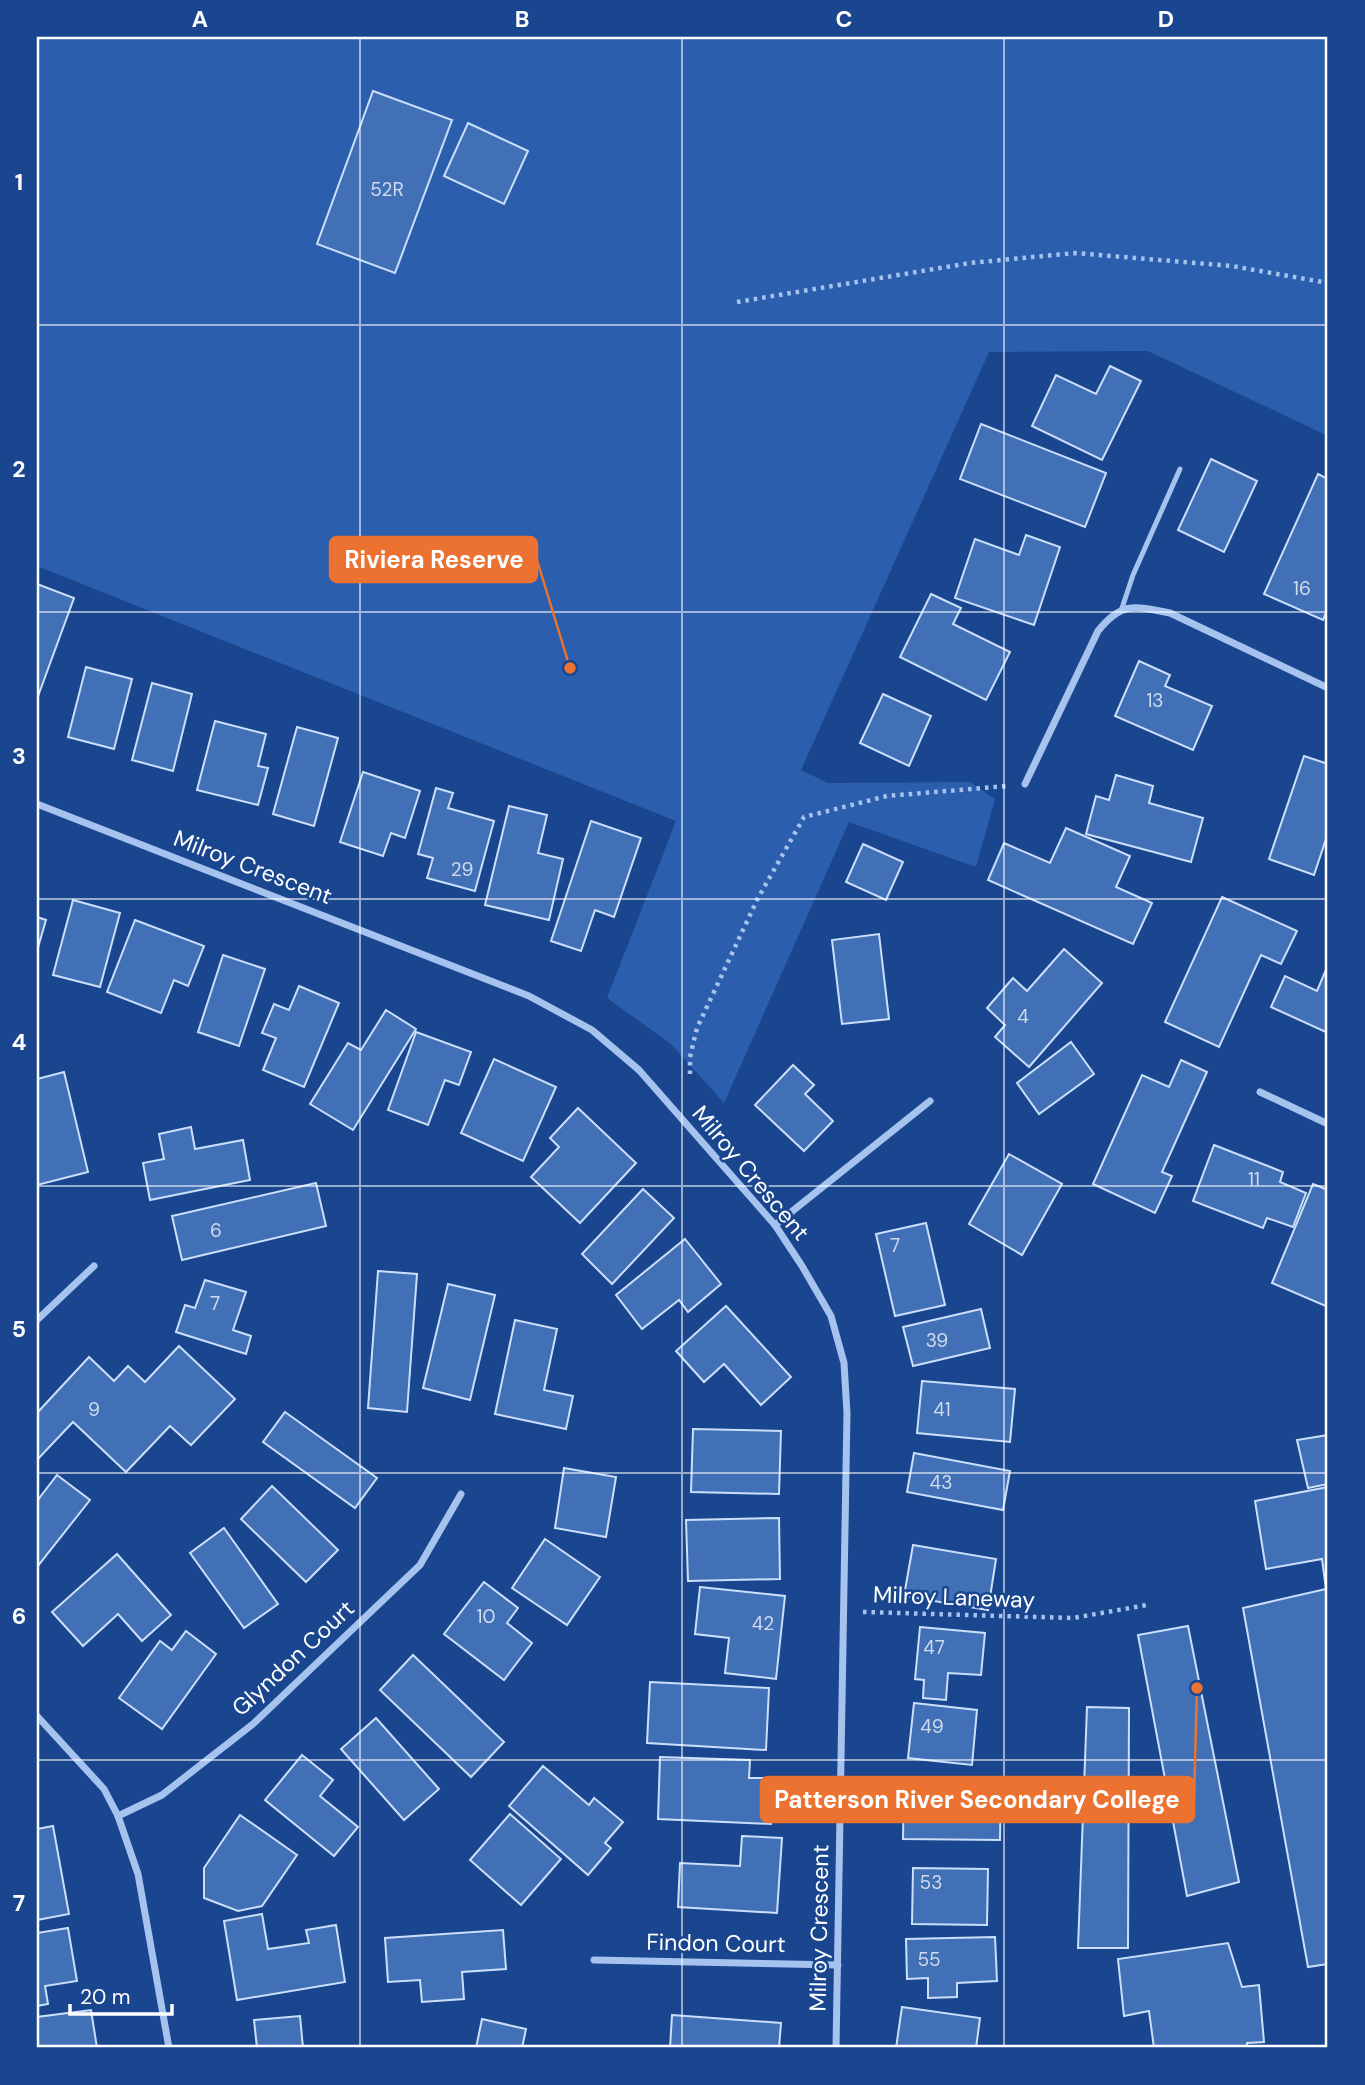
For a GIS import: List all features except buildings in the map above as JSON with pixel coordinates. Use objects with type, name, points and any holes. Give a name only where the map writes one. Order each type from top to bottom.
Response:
[{"type":"street","points":[[1025,784],[1098,631],[1122,608],[1143,607],[1170,613],[1328,688]]},
{"type":"street","name":"Milroy Crescent","points":[[37,804],[529,996],[592,1030],[639,1070],[775,1225],[802,1266],[831,1316],[844,1363],[847,1413],[836,2048]]},
{"type":"street","points":[[1260,1092],[1328,1124]]},
{"type":"street","points":[[775,1225],[930,1101]]},
{"type":"street","points":[[37,1320],[94,1266]]},
{"type":"street","name":"Glyndon Court","points":[[118,1816],[163,1795],[253,1724],[420,1565],[461,1494]]},
{"type":"street","points":[[37,1716],[104,1789],[118,1816],[138,1874],[169,2048]]},
{"type":"street","name":"Findon Court","points":[[594,1960],[838,1965]]},
{"type":"lane","points":[[1122,608],[1133,575],[1180,469]]},
{"type":"path","points":[[737,302],[970,263],[1076,253],[1232,267],[1328,283]]},
{"type":"path","points":[[690,1074],[697,1028],[758,898],[804,817],[887,796],[1025,784]]},
{"type":"path","name":"Milroy Laneway","points":[[844,1611],[1073,1618],[1147,1605]]},
{"type":"shaded area","points":[[37,37],[1328,39],[1328,436],[1148,351],[989,352],[801,770],[828,783],[970,782],[995,799],[976,867],[849,822],[724,1103],[671,1044],[607,998],[676,821],[37,566]]},
{"type":"place","name":"Riviera Reserve","points":[[570,668]]},
{"type":"place","name":"Patterson River Secondary College","points":[[1197,1688]]}]
